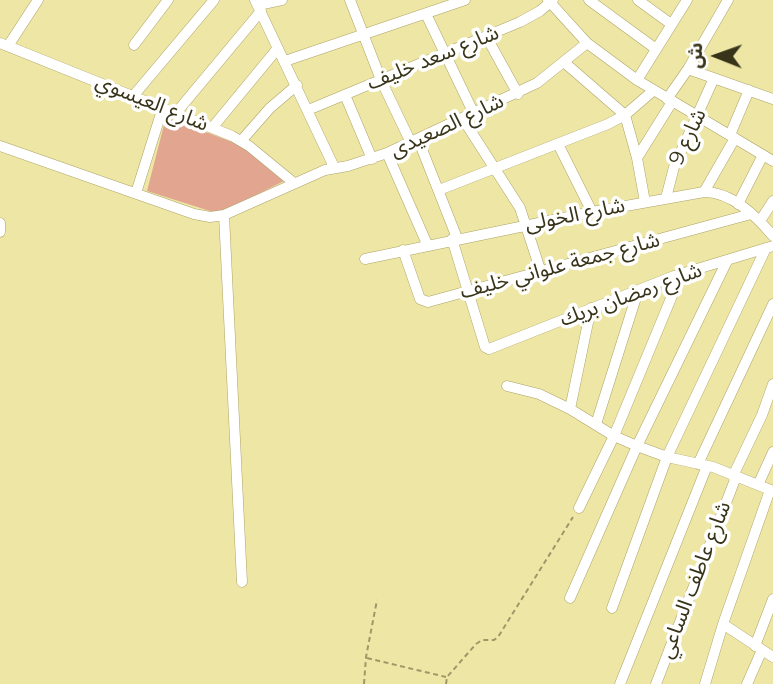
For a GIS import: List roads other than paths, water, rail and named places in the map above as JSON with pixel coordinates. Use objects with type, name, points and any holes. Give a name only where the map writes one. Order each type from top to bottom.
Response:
[{"type":"street","points":[[4,44],[38,0]]},
{"type":"street","points":[[134,45],[168,0]]},
{"type":"street","points":[[134,95],[214,0]]},
{"type":"street","points":[[176,113],[258,5],[282,0]]},
{"type":"street","points":[[350,0],[382,80],[439,190],[467,291]]},
{"type":"street","points":[[285,61],[465,0]]},
{"type":"street","points":[[589,0],[656,50]]},
{"type":"street","points":[[638,0],[671,24]]},
{"type":"street","points":[[637,80],[687,0]]},
{"type":"street","points":[[638,158],[728,0]]},
{"type":"street","points":[[551,1],[587,43],[637,80],[773,161]]},
{"type":"street","name":"شارع سعد خليف","points":[[308,110],[520,22],[551,1]]},
{"type":"street","points":[[258,5],[334,167]]},
{"type":"street","points":[[426,14],[474,114]]},
{"type":"street","points":[[486,36],[517,93]]},
{"type":"street","name":"شارع الصعيدى","points":[[224,215],[334,167],[387,153],[474,114],[537,83],[587,43]]},
{"type":"street","name":"شارع العيسوي","points":[[4,44],[241,141],[294,183]]},
{"type":"street","points":[[212,128],[278,48]]},
{"type":"street","points":[[565,63],[625,115],[638,158],[645,202]]},
{"type":"street","points":[[688,69],[773,99]]},
{"type":"street","name":"شارع 9","points":[[666,198],[670,175],[714,78]]},
{"type":"street","points":[[241,141],[270,108],[297,85]]},
{"type":"street","points":[[439,190],[608,124],[625,115],[654,90]]},
{"type":"street","points":[[704,192],[732,136],[749,90]]},
{"type":"street","points":[[345,95],[372,159]]},
{"type":"street","points":[[136,193],[163,107]]},
{"type":"street","points":[[463,119],[516,201],[527,225],[541,272]]},
{"type":"street","points":[[558,144],[592,212]]},
{"type":"street","points":[[0,146],[194,214],[210,217],[224,215],[242,582]]},
{"type":"street","points":[[387,153],[426,244]]},
{"type":"street","points":[[738,204],[763,155]]},
{"type":"street","name":"شارع الخولى","points":[[365,259],[426,244],[704,192],[719,194],[738,204],[760,221],[773,236]]},
{"type":"street","points":[[760,221],[772,207]]},
{"type":"street","name":"شارع جمعة علواني خليف","points":[[403,250],[422,301],[428,302],[751,214]]},
{"type":"street","points":[[0,223],[0,233]]},
{"type":"street","points":[[612,608],[667,457],[769,247]]},
{"type":"street","name":"شارع رمضان بريك","points":[[467,291],[485,347],[491,349],[681,274],[769,247]]},
{"type":"street","points":[[570,598],[637,446],[727,261]]},
{"type":"street","points":[[579,508],[614,436],[681,274]]},
{"type":"street","points":[[596,424],[638,291]]},
{"type":"street","points":[[620,684],[702,465],[773,304]]},
{"type":"street","points":[[570,409],[591,308]]},
{"type":"street","name":"شارع عاطف الساعي","points":[[656,684],[734,476],[773,384]]},
{"type":"street","points":[[507,386],[539,394],[637,446],[667,457],[702,465],[771,490],[723,624],[705,684]]},
{"type":"street","points":[[758,485],[773,452]]},
{"type":"street","points":[[747,684],[773,599]]},
{"type":"street","points":[[723,624],[773,657]]}]
